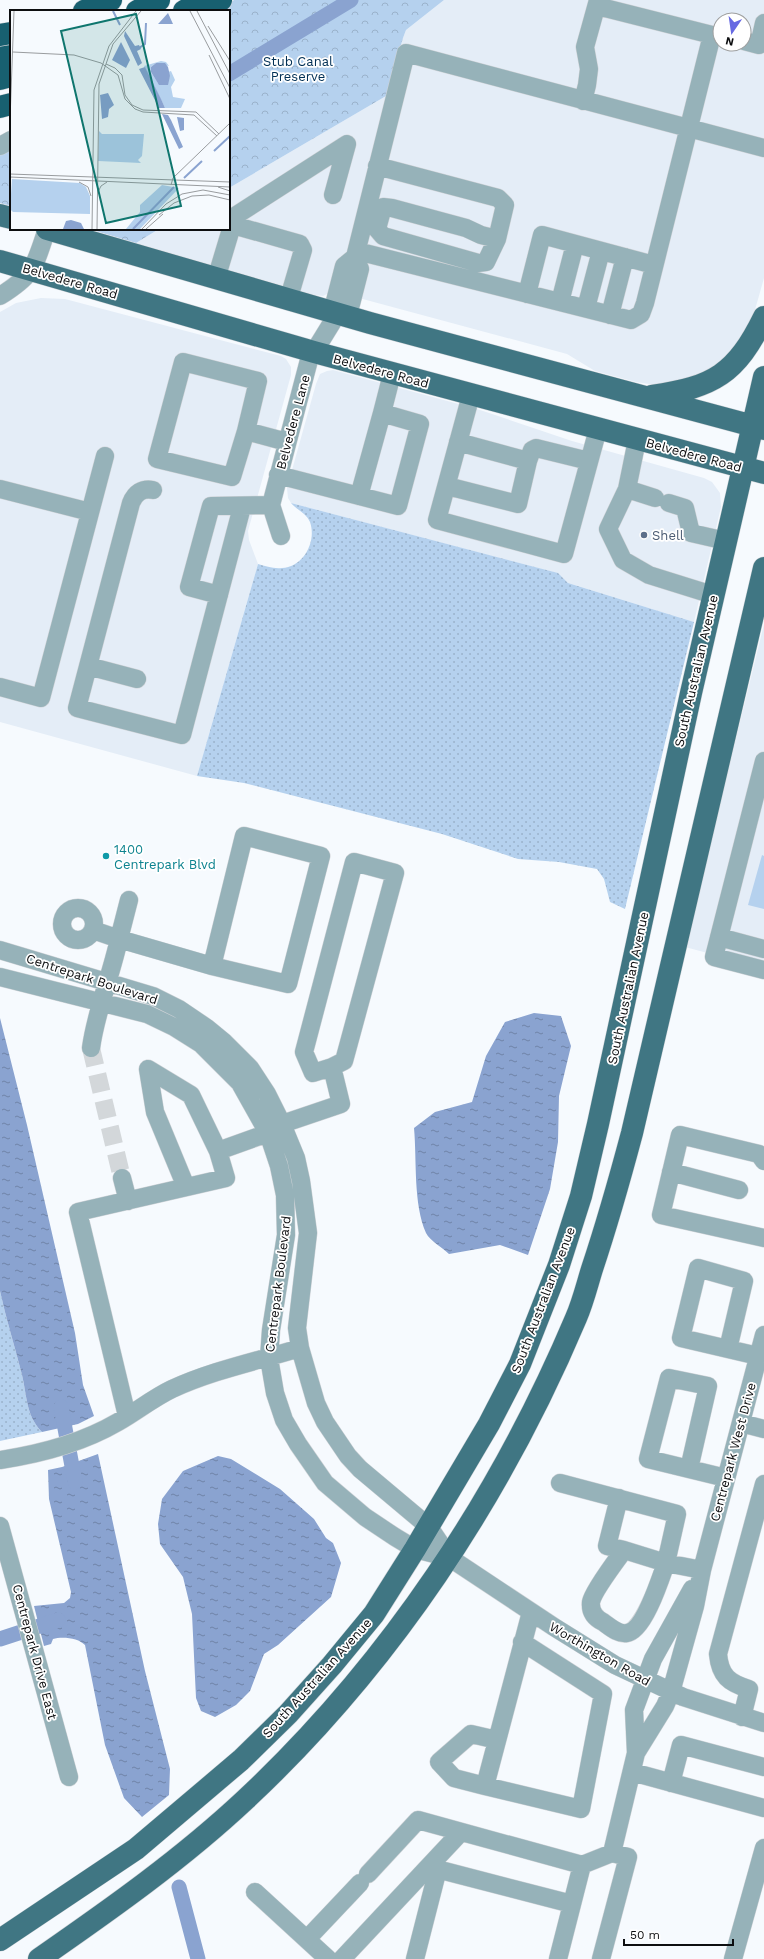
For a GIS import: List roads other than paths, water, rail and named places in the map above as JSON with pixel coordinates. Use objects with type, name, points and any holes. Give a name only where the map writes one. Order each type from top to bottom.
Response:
[{"type":"highway","points":[[86,10],[111,0]]},
{"type":"highway","points":[[139,10],[159,0]]},
{"type":"highway","points":[[184,10],[203,0]]},
{"type":"highway","points":[[206,10],[221,0]]},
{"type":"highway","points":[[0,35],[10,33]]},
{"type":"highway","points":[[0,58],[10,56]]},
{"type":"highway","points":[[0,79],[10,76]]},
{"type":"highway","points":[[0,107],[10,104]]},
{"type":"main road","points":[[0,215],[10,218]]},
{"type":"main road","points":[[50,230],[288,300],[340,311],[644,397],[758,427]]},
{"type":"main road","name":"Belvedere Road","points":[[0,260],[392,374],[764,473]]},
{"type":"main road","points":[[644,397],[692,389],[719,376],[734,364],[747,350],[764,316]]},
{"type":"main road","name":"South Australian Avenue","points":[[0,1940],[136,1849],[241,1760],[288,1714],[374,1614],[429,1527],[489,1424],[520,1364],[559,1264],[581,1196],[713,595],[743,467],[758,427],[764,376]]},
{"type":"main road","points":[[39,1959],[139,1889],[205,1836],[272,1774],[337,1704],[379,1654],[450,1558],[519,1440],[577,1316],[609,1218],[632,1133],[764,568]]},
{"type":"street","points":[[182,10],[184,0]]},
{"type":"street","points":[[583,101],[587,85],[588,69],[585,47],[597,3],[712,35]]},
{"type":"street","points":[[752,43],[759,45],[764,23]]},
{"type":"street","points":[[712,49],[688,128],[641,314],[631,320],[489,284],[356,254],[406,53],[583,101],[688,128],[764,148]]},
{"type":"street","points":[[0,146],[10,141]]},
{"type":"street","points":[[216,279],[236,216],[347,144],[333,195]]},
{"type":"street","points":[[378,166],[498,198],[505,205],[497,239],[486,262],[478,263],[383,236],[377,229],[383,207],[392,208],[466,228],[481,235],[497,239]]},
{"type":"street","points":[[233,225],[300,244],[303,250],[288,300]]},
{"type":"street","points":[[0,296],[21,282],[32,270],[47,230]]},
{"type":"street","points":[[528,294],[542,236],[654,265]]},
{"type":"street","points":[[489,284],[499,248],[497,239]]},
{"type":"street","points":[[560,302],[575,244]]},
{"type":"street","points":[[586,308],[601,251]]},
{"type":"street","name":"Belvedere Lane","points":[[271,505],[309,360],[340,311],[351,304],[360,269],[356,254]]},
{"type":"street","points":[[610,315],[625,258]]},
{"type":"street","points":[[182,362],[258,381],[246,432],[232,477],[157,458],[182,362]]},
{"type":"street","points":[[359,496],[392,374]]},
{"type":"street","points":[[471,395],[438,520],[564,554],[598,429]]},
{"type":"street","points":[[278,475],[398,506],[420,424],[382,413]]},
{"type":"street","points":[[246,432],[287,442]]},
{"type":"street","points":[[637,440],[627,489],[608,530],[623,560],[649,575],[713,595]]},
{"type":"street","points":[[458,442],[528,461]]},
{"type":"street","points":[[446,486],[518,504],[532,450],[536,448],[589,461]]},
{"type":"street","points":[[0,687],[41,698],[105,456]]},
{"type":"street","points":[[0,489],[90,512]]},
{"type":"street","points":[[627,489],[686,508],[691,533],[726,541]]},
{"type":"street","points":[[153,490],[142,490],[133,498],[77,708],[182,735],[242,507]]},
{"type":"street","points":[[219,595],[189,587],[211,506],[242,507],[271,505],[281,536]]},
{"type":"street","points":[[88,666],[137,679]]},
{"type":"street","points":[[764,761],[714,957],[764,970]]},
{"type":"street","points":[[93,930],[212,966],[288,984],[321,856],[244,836],[212,966]]},
{"type":"street","points":[[354,862],[395,873],[344,1061],[332,1067],[313,1073],[304,1052],[354,862]]},
{"type":"street","points":[[91,1048],[100,1001],[107,983],[129,900]]},
{"type":"street","points":[[719,937],[764,949]]},
{"type":"street","name":"Centrepark Boulevard","points":[[5,951],[153,996],[179,1009],[224,1042],[250,1068],[267,1094],[275,1128],[279,1166],[285,1195],[287,1217],[283,1256],[271,1330],[269,1358],[275,1393],[284,1420],[309,1462],[325,1483],[344,1501],[365,1517],[415,1549],[450,1558]]},
{"type":"street","name":"Centrepark Boulevard","points":[[4,978],[147,1014],[174,1027],[201,1044],[240,1083],[275,1128],[296,1158],[308,1233],[298,1308],[297,1328],[300,1348],[316,1403],[336,1440],[360,1469],[429,1527],[450,1558]]},
{"type":"street","points":[[218,1151],[341,1104],[332,1067]]},
{"type":"street","points":[[122,1420],[78,1212],[226,1178],[218,1151],[191,1095],[148,1069],[155,1112],[186,1187]]},
{"type":"street","points":[[764,1161],[759,1154],[680,1135],[661,1215],[764,1238]]},
{"type":"street","points":[[671,1172],[739,1190]]},
{"type":"street","points":[[122,1178],[128,1201]]},
{"type":"street","points":[[728,1349],[744,1281],[698,1268],[681,1338],[728,1349],[758,1356]]},
{"type":"street","name":"Centrepark West Drive","points":[[636,1753],[665,1706],[671,1692],[695,1606],[702,1570],[764,1335]]},
{"type":"street","points":[[0,1460],[32,1455],[70,1443],[122,1420],[170,1390],[193,1380],[300,1348]]},
{"type":"street","points":[[689,1469],[708,1386],[669,1378],[648,1459],[689,1469],[726,1478]]},
{"type":"street","points":[[741,1423],[764,1429]]},
{"type":"street","points":[[560,1483],[677,1514],[666,1562],[657,1590],[638,1626],[631,1632],[623,1634],[597,1619],[591,1603],[624,1550]]},
{"type":"street","points":[[742,1717],[757,1691],[737,1686],[729,1680],[722,1673],[718,1654],[764,1484]]},
{"type":"street","points":[[619,1498],[607,1546],[702,1570]]},
{"type":"street","name":"Centrepark Drive East","points":[[0,1526],[69,1777]]},
{"type":"street","name":"Worthington Road","points":[[450,1558],[595,1653],[644,1681],[742,1717],[764,1723]]},
{"type":"street","name":"Centrepark West Drive","points":[[636,1753],[634,1710],[644,1681],[653,1658],[702,1570]]},
{"type":"street","points":[[485,1786],[531,1612]]},
{"type":"street","points":[[497,1740],[471,1734],[439,1762],[454,1778],[582,1809],[603,1694],[522,1642]]},
{"type":"street","points":[[671,1783],[681,1745],[764,1767]]},
{"type":"street","points":[[612,1853],[636,1753]]},
{"type":"street","points":[[632,1772],[764,1808]]},
{"type":"street","points":[[307,1939],[418,1820],[582,1865],[612,1853],[628,1857],[601,1959]]},
{"type":"street","points":[[342,1959],[433,1868],[461,1832]]},
{"type":"street","points":[[733,1959],[761,1870],[764,1848]]},
{"type":"street","points":[[558,1959],[582,1865]]},
{"type":"street","points":[[433,1868],[572,1904]]},
{"type":"street","points":[[415,1959],[433,1868]]},
{"type":"street","points":[[255,1892],[328,1959]]},
{"type":"water","points":[[534,1013],[561,1016],[571,1046],[559,1096],[558,1142],[550,1189],[528,1255],[500,1245],[449,1254],[433,1242],[428,1236],[422,1221],[417,1195],[414,1128],[435,1112],[472,1102],[486,1056],[505,1022]]},
{"type":"water","points":[[0,1018],[27,1125],[75,1333],[83,1385],[94,1416],[78,1424],[42,1432],[37,1426],[30,1412],[0,1291]]},
{"type":"water","points":[[98,1454],[145,1671],[170,1769],[169,1795],[142,1817],[124,1798],[105,1745],[85,1645],[75,1639],[61,1638],[53,1639],[51,1644],[44,1646],[34,1606],[64,1603],[70,1598],[71,1592],[49,1499],[48,1470],[62,1467]]},
{"type":"water","points":[[218,1456],[231,1459],[280,1489],[314,1519],[326,1538],[333,1543],[341,1563],[331,1597],[278,1645],[264,1654],[250,1691],[236,1705],[215,1717],[201,1711],[196,1698],[192,1614],[183,1577],[160,1544],[158,1524],[162,1499],[183,1471]]},
{"type":"waterway","points":[[230,73],[351,0]]},
{"type":"waterway","points":[[61,1407],[75,1482]]},
{"type":"waterway","points":[[0,1639],[58,1620]]},
{"type":"waterway","points":[[179,1887],[198,1959]]},
{"type":"tunnel","points":[[91,1048],[122,1178]]},
{"type":"place","name":"Shell","points":[[644,535]]},
{"type":"place","name":"1400 Centrepark Blvd","points":[[106,856]]},
{"type":"park label","name":"Stub Canal Preserve","points":[[298,68]]}]
